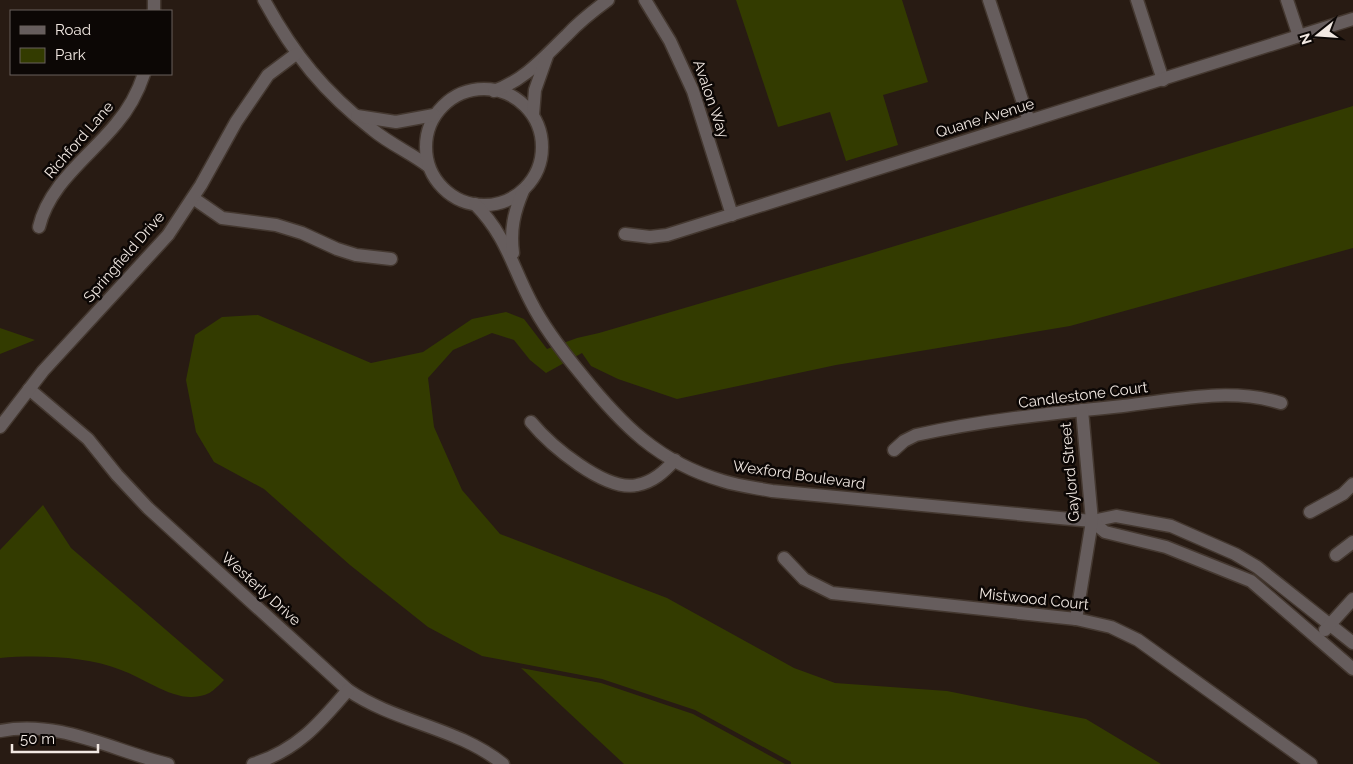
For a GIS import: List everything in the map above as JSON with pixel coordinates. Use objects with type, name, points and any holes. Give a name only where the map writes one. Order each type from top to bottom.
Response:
[{"type":"street","points":[[264,0],[296,54],[332,95],[375,132],[428,166],[440,185],[450,194],[475,204],[500,203],[524,190],[533,180],[542,159],[542,136],[533,115],[516,99],[494,91],[477,90],[460,94],[450,100],[434,115],[426,140],[428,166]]},
{"type":"street","points":[[494,91],[519,79],[547,56],[580,22],[608,0]]},
{"type":"street","name":"Avalon Way","points":[[645,0],[670,41],[693,91],[732,215]]},
{"type":"street","points":[[989,0],[1029,121]]},
{"type":"street","points":[[1137,0],[1163,80]]},
{"type":"street","points":[[1287,0],[1299,36]]},
{"type":"street","name":"Quane Avenue","points":[[625,234],[650,236],[667,234],[732,215],[1353,19]]},
{"type":"street","name":"Springfield Drive","points":[[0,427],[29,389],[168,235],[193,198],[236,122],[268,76],[296,54]]},
{"type":"street","points":[[533,115],[535,90],[547,56]]},
{"type":"street","name":"Richford Lane","points":[[39,227],[48,200],[117,124],[129,106],[144,75]]},
{"type":"street","points":[[357,116],[396,122],[434,115]]},
{"type":"street","name":"Wexford Boulevard","points":[[524,190],[515,209],[511,240],[521,282],[542,324],[613,414],[654,449],[703,475],[725,482],[772,491],[1092,521],[1116,516],[1171,526],[1202,539],[1257,567],[1331,625],[1351,638]]},
{"type":"street","points":[[193,198],[222,218],[276,225],[302,233],[337,249],[356,255],[391,259]]},
{"type":"street","name":"Wexford Boulevard","points":[[475,204],[494,226],[515,263]]},
{"type":"street","name":"Westerly Drive","points":[[29,389],[88,439],[117,475],[148,508],[348,690],[385,712],[457,736],[476,745],[504,764]]},
{"type":"street","name":"Candlestone Court","points":[[894,450],[904,441],[926,433],[1082,410],[1228,395],[1247,395],[1281,404]]},
{"type":"street","name":"Gaylord Street","points":[[1076,619],[1092,521],[1082,410]]},
{"type":"street","points":[[531,422],[563,454],[620,486],[636,486],[648,482],[661,474],[675,460]]},
{"type":"street","points":[[1310,512],[1343,494],[1353,484]]},
{"type":"street","name":"Wexford Boulevard","points":[[1092,521],[1106,532],[1166,547],[1251,581],[1353,669]]},
{"type":"street","points":[[1336,555],[1353,542]]},
{"type":"street","name":"Mistwood Court","points":[[784,558],[804,580],[832,593],[1076,619],[1111,627],[1138,640],[1310,764]]},
{"type":"street","points":[[1317,638],[1353,599]]},
{"type":"street","points":[[1337,655],[1351,638]]},
{"type":"street","points":[[253,764],[290,748],[307,736],[348,690]]},
{"type":"street","points":[[0,732],[17,729],[56,731],[78,735],[168,764]]},
{"type":"green space","points":[[736,0],[902,0],[928,82],[883,95],[898,145],[846,161],[830,112],[778,127]]},
{"type":"green space","points":[[1353,106],[1353,248],[1070,326],[836,365],[677,399],[618,379],[591,366],[582,353],[546,373],[530,360],[514,340],[492,333],[453,350],[428,378],[434,427],[462,490],[500,534],[667,598],[794,668],[835,683],[947,691],[1086,719],[1161,764],[791,764],[791,762],[695,710],[602,679],[482,656],[428,627],[350,565],[264,489],[214,462],[196,432],[186,380],[195,335],[222,317],[258,315],[371,363],[423,352],[472,319],[506,312],[524,319],[547,349],[577,338],[859,257]]},
{"type":"green space","points":[[0,328],[35,340],[0,354]]},
{"type":"green space","points":[[43,505],[71,548],[224,680],[206,694],[192,697],[165,691],[129,673],[93,662],[45,657],[0,658],[0,550]]},
{"type":"green space","points":[[521,668],[601,683],[693,714],[785,764],[624,764]]}]
